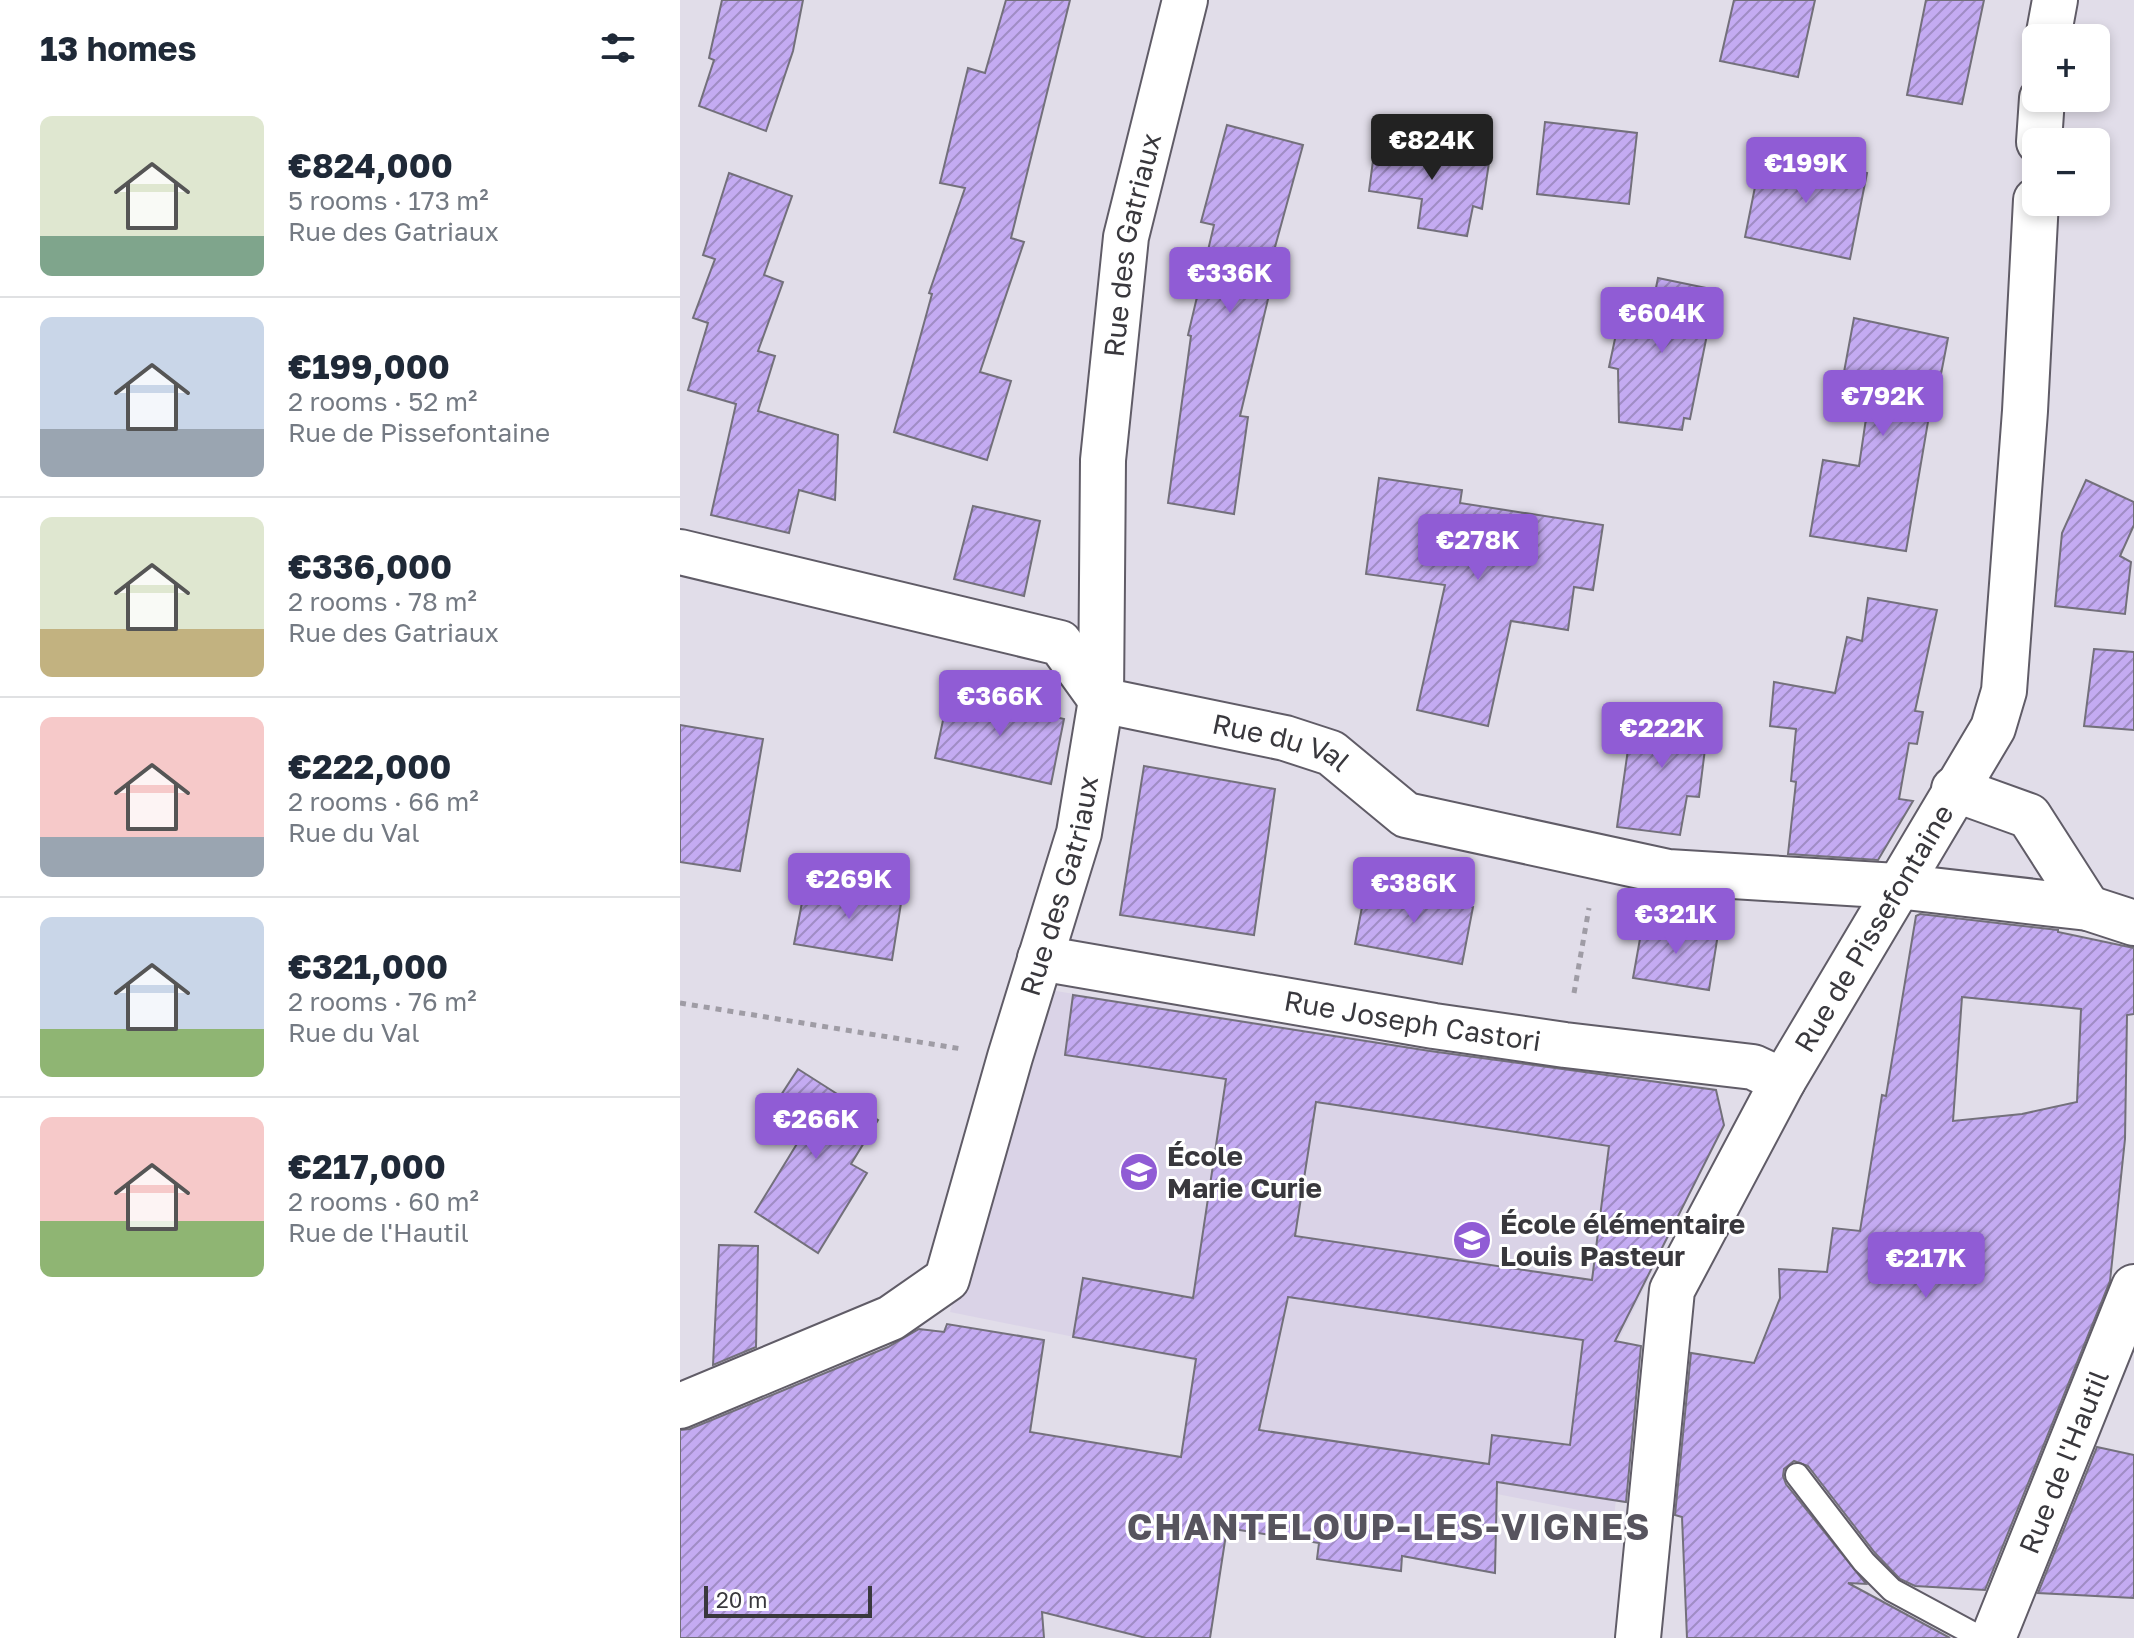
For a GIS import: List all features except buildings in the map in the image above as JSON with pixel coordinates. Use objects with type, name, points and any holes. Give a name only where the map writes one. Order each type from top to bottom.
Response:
[{"type":"street","name":"Rue des Gatriaux","points":[[680,1406],[891,1318],[947,1279],[1010,1057],[1079,833],[1101,700],[1103,460],[1126,237],[1185,0]]},
{"type":"street","points":[[2051,24],[2055,0]]},
{"type":"street","name":"Rue de Pissefontaine","points":[[1638,1638],[1672,1290],[1783,1081],[1993,728],[2004,691],[2025,411],[2035,216]]},
{"type":"street","points":[[680,552],[1060,643],[1101,700]]},
{"type":"street","name":"Rue du Val","points":[[1101,700],[1285,738],[1331,753],[1406,815],[1598,857],[1668,872],[1897,886],[2088,908],[2134,923]]},
{"type":"street","points":[[1954,789],[2029,816],[2088,908]]},
{"type":"street","name":"Rue Joseph Castori","points":[[1040,958],[1434,1026],[1753,1067],[1783,1081]]},
{"type":"street","name":"Rue de l'Hautil","points":[[1993,1638],[2134,1287]]},
{"type":"lane","points":[[1797,1475],[1864,1562],[1892,1590],[1981,1638]]},
{"type":"path","points":[[1565,1045],[1598,857]]},
{"type":"path","points":[[680,1003],[1010,1057]]},
{"type":"shaded area","name":"École élémentaire Louis Pasteur","points":[[1043,989],[1716,1090],[1724,1125],[1612,1354],[1632,1357],[1614,1517],[1497,1494],[1498,1465],[1244,1428],[1253,1373],[950,1312]]},
{"type":"place","name":"École Marie Curie","points":[[1139,1172]]},
{"type":"place","name":"École élémentaire Louis Pasteur","points":[[1472,1240]]},
{"type":"district","name":"CHANTELOUP-LES-VIGNES","points":[[1389,1527]]}]
